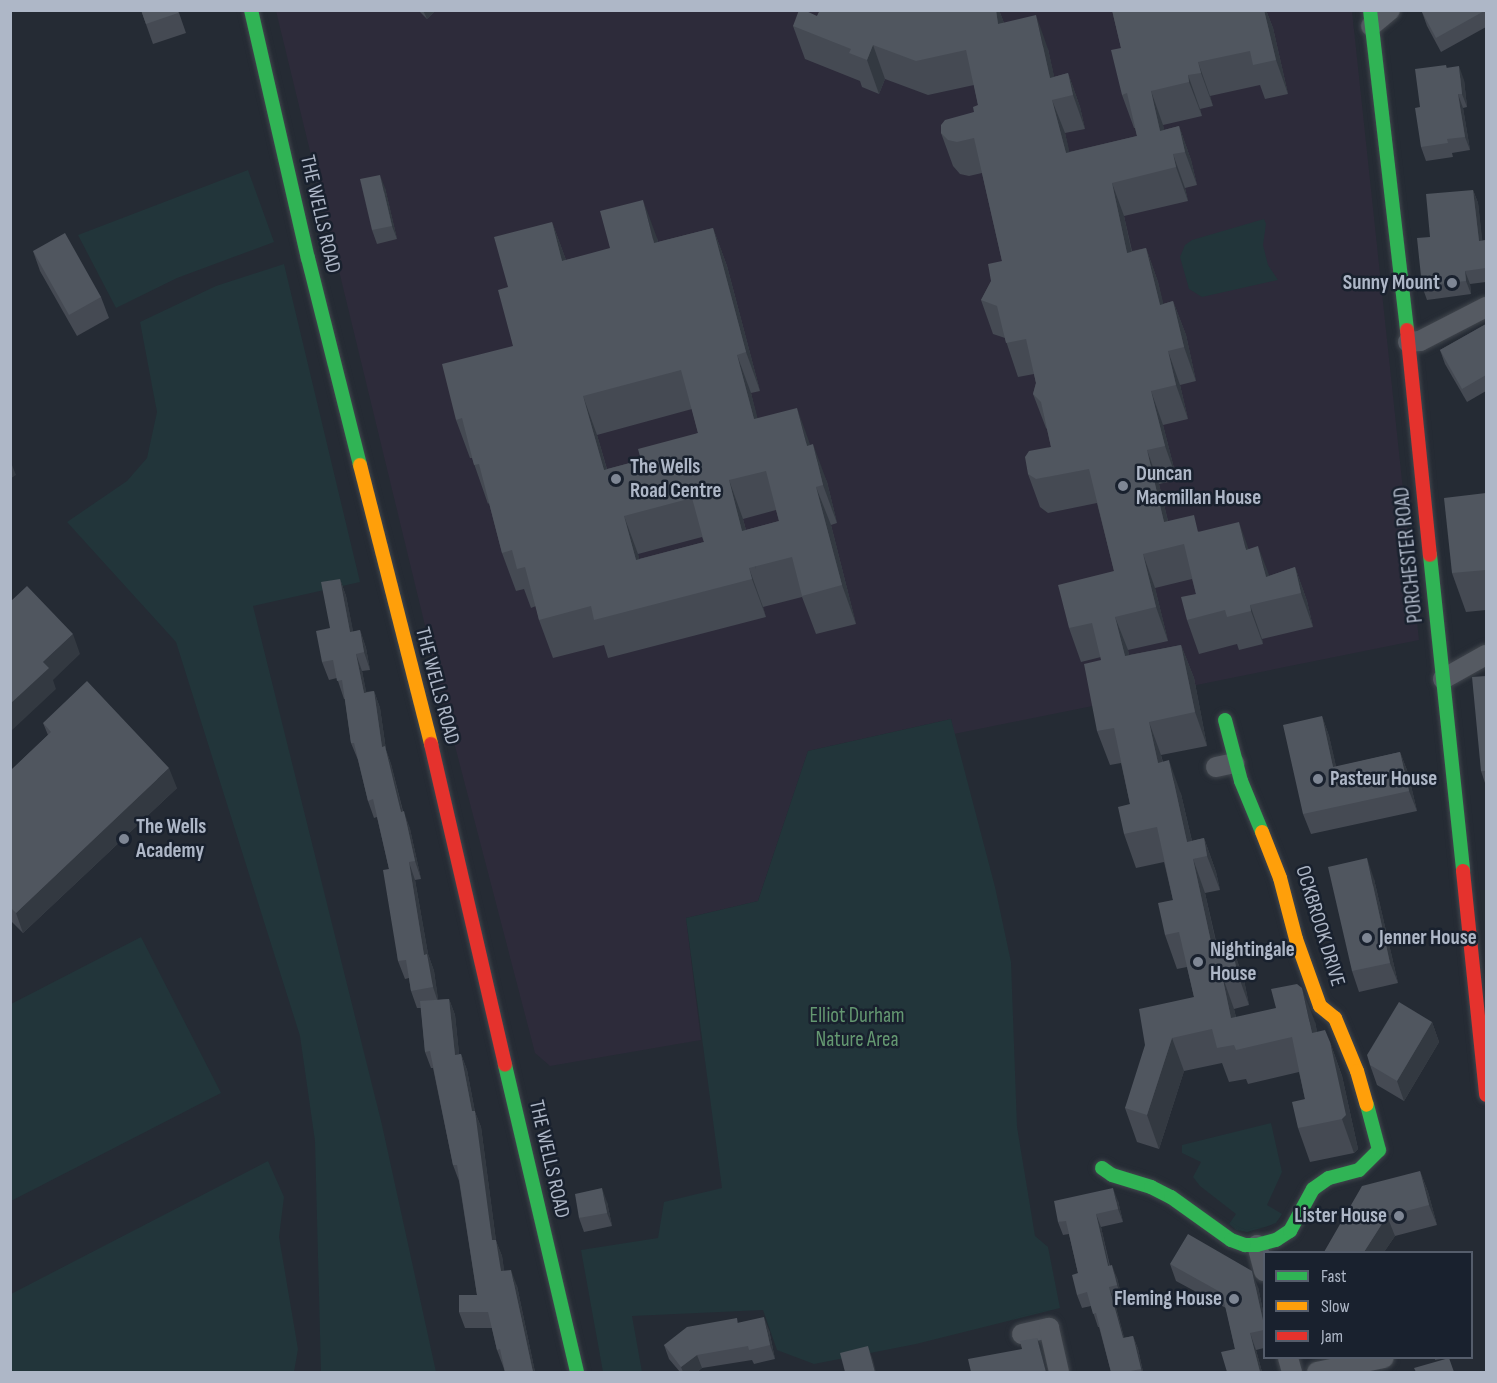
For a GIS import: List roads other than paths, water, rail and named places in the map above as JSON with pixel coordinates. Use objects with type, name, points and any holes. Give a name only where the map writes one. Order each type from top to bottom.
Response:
[{"type":"street","name":"THE WELLS ROAD","points":[[251,10],[308,258],[433,754],[577,1372]]},
{"type":"street","points":[[1370,18],[1390,10]]},
{"type":"street","name":"PORCHESTER ROAD","points":[[1370,18],[1408,342],[1443,679],[1482,1002],[1486,1095]]},
{"type":"street","points":[[1408,342],[1420,341],[1486,307]]},
{"type":"street","points":[[1443,679],[1486,655]]},
{"type":"street","name":"OCKBROOK DRIVE","points":[[1225,720],[1226,765],[1280,878],[1296,939],[1320,1005],[1335,1018],[1357,1071],[1379,1150],[1359,1170],[1329,1178],[1313,1189],[1290,1231],[1276,1240],[1257,1245]]},
{"type":"street","points":[[1102,1168],[1112,1175],[1151,1187],[1171,1197],[1231,1239],[1245,1245],[1257,1245],[1263,1267]]},
{"type":"street","points":[[1022,1334],[1049,1328],[1059,1372]]},
{"type":"street","points":[[1317,1372],[1379,1359]]},
{"type":"place","name":"Sunny Mount","points":[[1452,283]]},
{"type":"place","name":"The Wells Road Centre","points":[[616,479]]},
{"type":"place","name":"Duncan Macmillan House","points":[[1123,486]]},
{"type":"place","name":"Pasteur House","points":[[1318,779]]},
{"type":"place","name":"The Wells Academy","points":[[124,839]]},
{"type":"place","name":"Jenner House","points":[[1367,938]]},
{"type":"place","name":"Nightingale House","points":[[1198,962]]},
{"type":"place","name":"Lister House","points":[[1399,1216]]},
{"type":"place","name":"Fleming House","points":[[1234,1299]]},
{"type":"park label","name":"Elliot Durham Nature Area","points":[[857,1028]]}]
